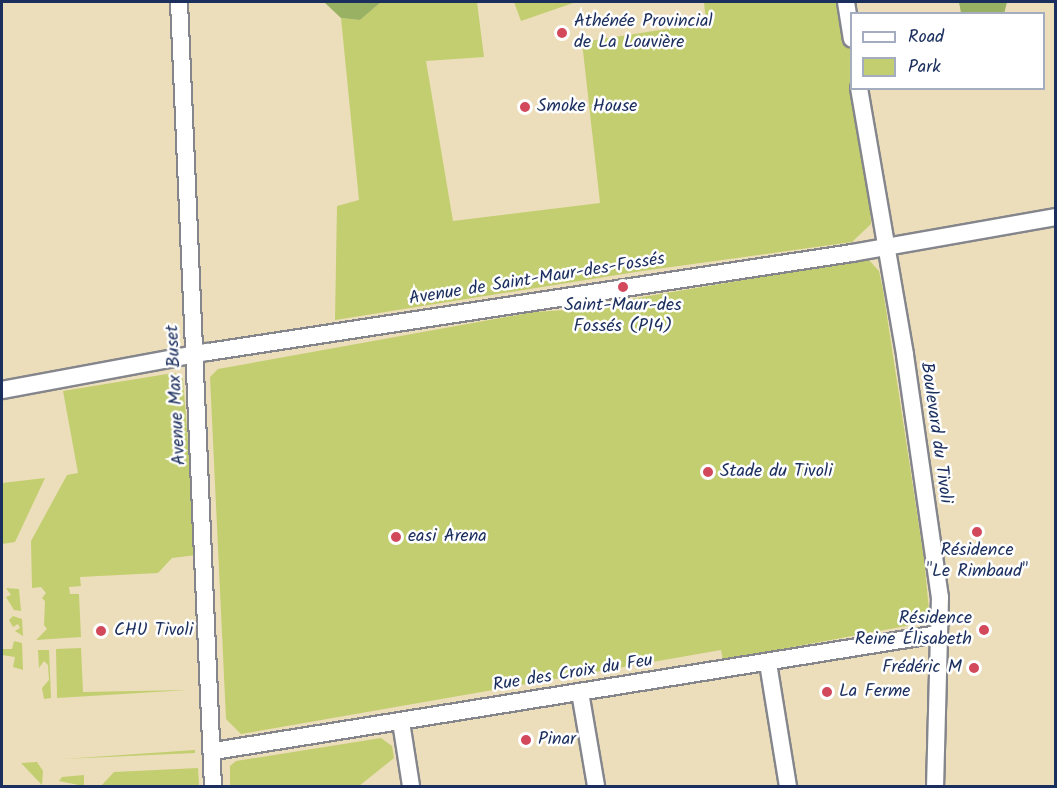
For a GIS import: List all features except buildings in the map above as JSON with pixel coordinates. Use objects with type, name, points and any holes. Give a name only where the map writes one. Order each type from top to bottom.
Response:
[{"type":"street","name":"Avenue Max Buset","points":[[179,2],[214,751],[213,786]]},
{"type":"street","points":[[846,2],[850,27]]},
{"type":"street","name":"Boulevard du Tivoli","points":[[859,90],[886,245],[940,597],[935,786]]},
{"type":"street","name":"Avenue de Saint-Maur-des-Fossés","points":[[2,390],[195,355],[1056,217]]},
{"type":"street","name":"Rue des Croix du Feu","points":[[214,751],[938,634]]},
{"type":"street","points":[[768,663],[788,786]]},
{"type":"street","points":[[580,692],[596,786]]},
{"type":"street","points":[[401,722],[411,786]]},
{"type":"green space","points":[[324,2],[381,2],[360,20],[341,18]]},
{"type":"green space","points":[[381,2],[477,2],[484,57],[426,61],[453,221],[600,203],[582,42],[706,23],[704,2],[846,2],[850,32],[850,90],[853,90],[864,122],[871,224],[852,242],[642,271],[335,320],[337,206],[359,200],[341,18],[360,20]]},
{"type":"green space","points":[[514,2],[576,2],[521,21]]},
{"type":"green space","points":[[959,2],[1007,2],[1004,12],[961,12]]},
{"type":"green space","points":[[868,259],[879,271],[883,290],[924,559],[929,610],[922,623],[723,660],[721,650],[241,734],[226,719],[210,377],[218,369],[534,312],[566,310]]},
{"type":"green space","points":[[175,373],[183,379],[197,555],[172,558],[158,573],[80,577],[81,586],[69,587],[70,594],[79,594],[81,637],[36,640],[47,629],[44,625],[45,601],[42,598],[46,593],[41,587],[32,588],[31,541],[67,475],[78,473],[63,391]]},
{"type":"green space","points":[[45,478],[15,542],[2,544],[2,483]]},
{"type":"green space","points":[[6,588],[19,589],[21,611],[14,610],[6,597],[11,595]]},
{"type":"green space","points":[[13,616],[22,619],[23,636],[15,631],[20,628],[18,624],[13,627],[9,620]]},
{"type":"green space","points":[[14,641],[22,643],[23,670],[13,667],[15,657],[2,655],[2,649],[12,649]]},
{"type":"green space","points":[[81,648],[83,692],[188,690],[57,698],[56,649]]},
{"type":"green space","points":[[38,650],[49,650],[51,698],[44,699],[42,688],[49,680],[48,665],[44,661],[39,668]]},
{"type":"green space","points":[[381,738],[392,746],[394,758],[359,786],[230,786],[230,766],[236,761]]},
{"type":"green space","points":[[195,750],[195,753],[63,759]]},
{"type":"green space","points":[[37,762],[43,771],[42,785],[21,763]]},
{"type":"green space","points":[[198,768],[199,786],[101,786],[114,772]]},
{"type":"green space","points":[[84,775],[84,786],[59,781],[62,777]]},
{"type":"place","name":"Athénée Provincial de La Louvière","points":[[562,33]]},
{"type":"place","name":"Smoke House","points":[[525,107]]},
{"type":"place","name":"Saint-Maur-des Fossés (P14)","points":[[623,287]]},
{"type":"place","name":"Stade du Tivoli","points":[[708,472]]},
{"type":"place","name":"Résidence \"Le Rimbaud\"","points":[[977,532]]},
{"type":"place","name":"easi Arena","points":[[396,537]]},
{"type":"place","name":"Résidence Reine Élisabeth","points":[[984,630]]},
{"type":"place","name":"CHU Tivoli","points":[[101,631]]},
{"type":"place","name":"Frédéric M","points":[[974,668]]},
{"type":"place","name":"La Ferme","points":[[827,692]]},
{"type":"place","name":"Pinar","points":[[526,740]]}]
